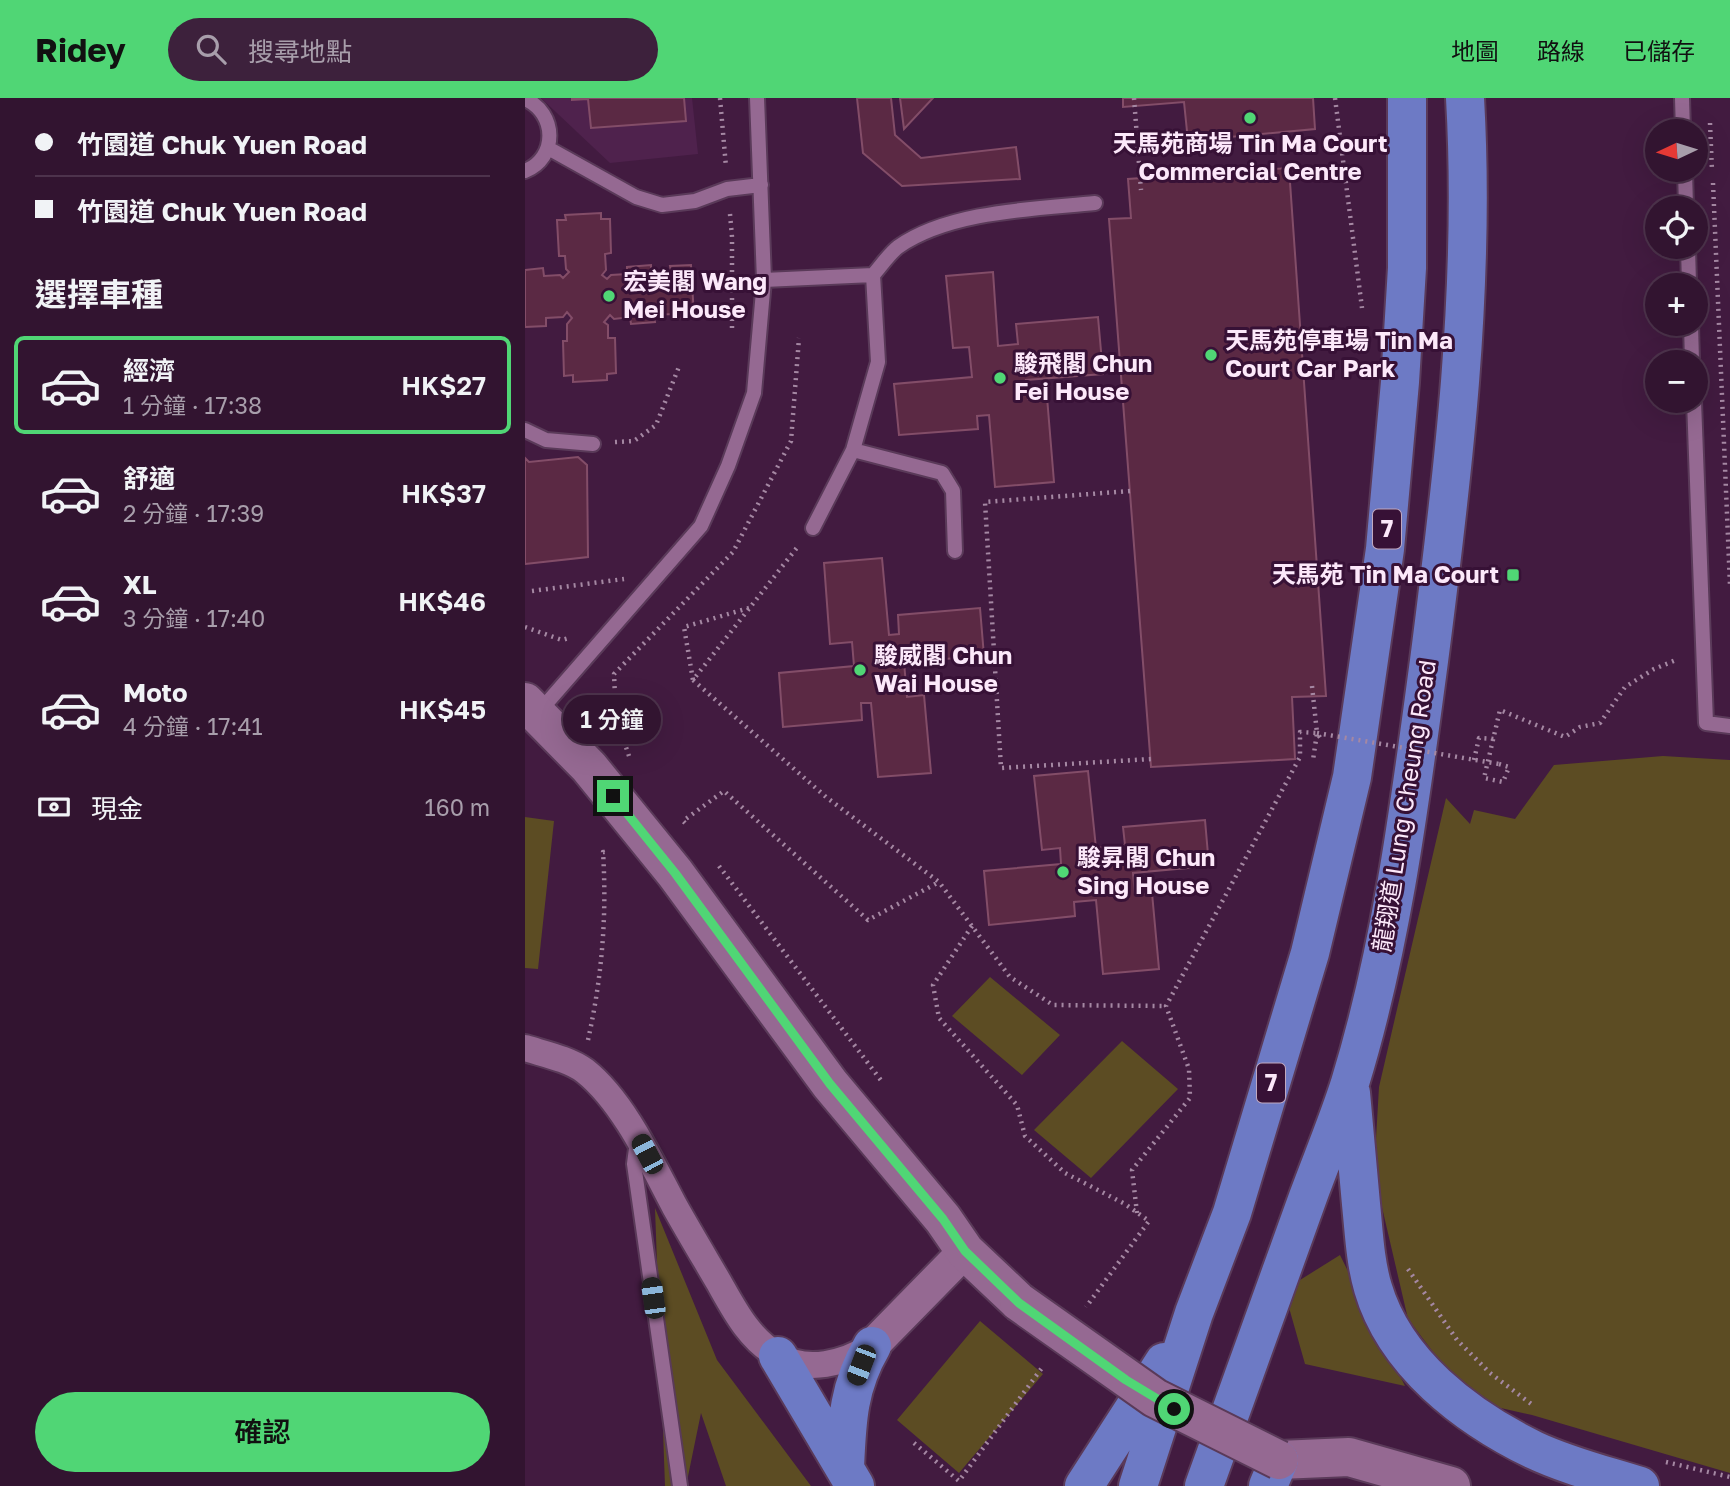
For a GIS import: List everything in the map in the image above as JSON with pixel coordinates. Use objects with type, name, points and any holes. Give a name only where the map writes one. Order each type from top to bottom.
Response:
[{"type":"highway","name":"7","points":[[1138,1486],[1194,1313],[1232,1213],[1310,953],[1352,777],[1383,569],[1400,382],[1407,268],[1407,98]]},
{"type":"highway","name":"龍翔道 Lung Cheung Road","points":[[1203,1486],[1350,1084],[1379,969],[1412,789],[1443,549],[1465,318],[1468,207],[1465,98]]},
{"type":"highway","points":[[1350,1084],[1369,1273],[1382,1313],[1404,1350],[1435,1384],[1495,1427],[1534,1450],[1584,1469],[1651,1473]]},
{"type":"highway","points":[[1084,1486],[1194,1313]]},
{"type":"highway","points":[[850,1477],[848,1408],[861,1365],[872,1346]]},
{"type":"highway","points":[[778,1356],[850,1477]]},
{"type":"main road","points":[[531,708],[589,767],[675,873],[830,1084],[943,1219],[971,1257],[1019,1303],[1126,1380],[1193,1419],[1274,1473],[1311,1486]]},
{"type":"main road","points":[[1274,1473],[1332,1456],[1349,1457],[1443,1484]]},
{"type":"street","points":[[525,1048],[584,1070],[604,1091],[638,1136],[677,1211],[746,1329],[778,1356],[820,1365],[837,1363],[856,1356],[872,1346],[971,1257]]},
{"type":"lane","points":[[531,708],[701,526],[728,466],[754,393],[764,280],[757,98]]},
{"type":"lane","points":[[1682,98],[1683,119]]},
{"type":"lane","points":[[525,99],[542,111],[551,135],[542,159],[525,171]]},
{"type":"lane","points":[[548,148],[636,197],[662,205],[695,201],[727,189],[761,185]]},
{"type":"lane","points":[[813,528],[853,450],[878,362],[873,275],[896,248],[943,223],[1095,203]]},
{"type":"lane","points":[[764,280],[873,275]]},
{"type":"lane","points":[[1694,413],[1706,723],[1730,726]]},
{"type":"lane","points":[[525,430],[546,440],[593,444]]},
{"type":"lane","points":[[853,450],[942,473],[954,491],[955,551]]},
{"type":"lane","points":[[638,1136],[634,1164],[680,1486]]},
{"type":"path","points":[[1134,98],[1141,190]]},
{"type":"path","points":[[1335,98],[1362,308]]},
{"type":"path","points":[[1710,112],[1730,585]]},
{"type":"path","points":[[732,237],[733,341]]},
{"type":"path","points":[[634,761],[628,755],[616,718],[614,674],[733,552],[791,441],[799,338]]},
{"type":"path","points":[[593,444],[634,441],[656,425],[680,364]]},
{"type":"path","points":[[1130,491],[985,502],[1001,768],[1151,759]]},
{"type":"path","points":[[693,680],[813,528]]},
{"type":"path","points":[[533,591],[631,578],[623,587]]},
{"type":"path","points":[[749,608],[684,627],[693,680],[826,797],[939,882],[1010,977],[1053,1005],[1166,1006]]},
{"type":"path","points":[[525,627],[562,640],[571,637]]},
{"type":"path","points":[[1137,1213],[1132,1170],[1190,1098],[1189,1069],[1166,1006],[1300,757],[1300,732],[1317,733],[1474,760],[1509,767],[1503,782],[1484,778],[1494,739],[1500,710],[1565,737],[1580,727],[1600,723],[1625,687],[1654,669],[1676,660]]},
{"type":"path","points":[[1312,685],[1317,733],[1313,760]]},
{"type":"path","points":[[1474,760],[1479,738],[1494,739]]},
{"type":"path","points":[[684,821],[724,790],[868,920],[939,882]]},
{"type":"path","points":[[675,810],[692,831]]},
{"type":"path","points":[[586,1046],[599,994],[605,930],[603,852],[609,852]]},
{"type":"path","points":[[716,863],[883,1083]]},
{"type":"path","points":[[972,926],[933,985],[939,1018],[1017,1105],[1025,1136],[1065,1173],[1125,1204],[1149,1221],[1083,1311]]},
{"type":"path","points":[[1404,1261],[1429,1303],[1457,1340],[1490,1373],[1535,1406]]},
{"type":"path","points":[[914,1443],[959,1481],[1050,1356]]},
{"type":"path","points":[[1651,1473],[1730,1477]]},
{"type":"shaded area","points":[[541,98],[692,98],[698,154],[610,163]]},
{"type":"shaded area","points":[[1663,756],[1730,760],[1730,1473],[1532,1415],[1470,1401],[1408,1319],[1374,1173],[1379,1087],[1446,798],[1470,824],[1474,810],[1515,819],[1554,765]]},
{"type":"shaded area","points":[[525,817],[554,821],[538,969],[525,968]]},
{"type":"shaded area","points":[[990,977],[1060,1035],[1022,1075],[952,1016]]},
{"type":"shaded area","points":[[1122,1041],[1178,1089],[1091,1178],[1034,1130]]},
{"type":"shaded area","points":[[655,1208],[717,1360],[811,1486],[726,1486],[701,1413],[686,1486],[665,1486]]},
{"type":"shaded area","points":[[1340,1255],[1405,1386],[1305,1364],[1284,1290]]},
{"type":"shaded area","points":[[980,1321],[1043,1374],[959,1473],[897,1420]]},
{"type":"building","points":[[572,98],[684,98],[686,121],[591,128],[588,99]]},
{"type":"building","points":[[857,98],[891,98],[895,135],[921,158],[1016,147],[1020,179],[902,186],[863,153]]},
{"type":"building","points":[[900,98],[933,98],[904,129]]},
{"type":"building","name":"天馬苑商場 Tin Ma Court Commercial Centre","points":[[1123,98],[1313,98],[1315,129],[1188,141],[1184,102],[1123,107]]},
{"type":"building","name":"天馬苑停車場 Tin Ma Court Car Park","points":[[1289,168],[1326,696],[1292,697],[1295,759],[1151,767],[1109,219],[1131,218],[1128,179]]},
{"type":"building","name":"宏美閣 Wang Mei House","points":[[601,213],[601,219],[610,219],[611,253],[605,254],[606,270],[602,275],[607,279],[611,275],[627,274],[627,267],[651,265],[651,272],[671,271],[670,266],[691,265],[694,317],[673,319],[673,314],[654,315],[655,322],[631,324],[630,317],[614,319],[610,315],[604,322],[608,325],[608,338],[615,338],[616,373],[607,374],[607,380],[573,382],[573,375],[564,376],[563,341],[567,341],[567,324],[572,318],[567,312],[563,317],[546,318],[546,326],[525,327],[525,270],[543,268],[544,276],[560,275],[563,278],[569,272],[566,269],[565,256],[559,256],[557,220],[566,220],[565,215]]},
{"type":"building","name":"駿飛閣 Chun Fei House","points":[[993,272],[998,346],[1018,344],[1016,324],[1098,317],[1103,374],[1026,380],[1028,399],[1047,397],[1054,482],[995,487],[989,415],[977,416],[978,429],[899,435],[894,384],[972,377],[969,347],[953,348],[946,276]]},
{"type":"building","points":[[578,457],[587,465],[588,557],[525,564],[525,458],[529,462]]},
{"type":"building","name":"駿威閣 Chun Wai House","points":[[882,558],[889,635],[899,634],[898,615],[980,608],[984,656],[904,662],[907,697],[924,695],[931,773],[878,777],[871,703],[861,703],[862,720],[783,727],[779,673],[854,666],[852,642],[830,644],[824,563]]},
{"type":"building","name":"駿昇閣 Chun Sing House","points":[[1088,771],[1096,848],[1125,845],[1123,827],[1205,820],[1209,866],[1133,873],[1135,895],[1152,893],[1159,969],[1103,974],[1096,900],[1074,902],[1075,916],[989,925],[984,871],[1061,864],[1060,848],[1042,850],[1034,776]]},
{"type":"place","name":"天馬苑商場 Tin Ma Court Commercial Centre","points":[[1250,118]]},
{"type":"place","name":"宏美閣 Wang Mei House","points":[[609,296]]},
{"type":"place","name":"天馬苑停車場 Tin Ma Court Car Park","points":[[1211,355]]},
{"type":"place","name":"駿飛閣 Chun Fei House","points":[[1000,378]]},
{"type":"place","name":"天馬苑 Tin Ma Court","points":[[1513,575]]},
{"type":"place","name":"駿威閣 Chun Wai House","points":[[860,670]]},
{"type":"place","name":"駿昇閣 Chun Sing House","points":[[1063,872]]},
{"type":"route","points":[[613,796],[675,873],[830,1084],[943,1219],[965,1251],[1019,1303],[1126,1380],[1174,1409]]}]
